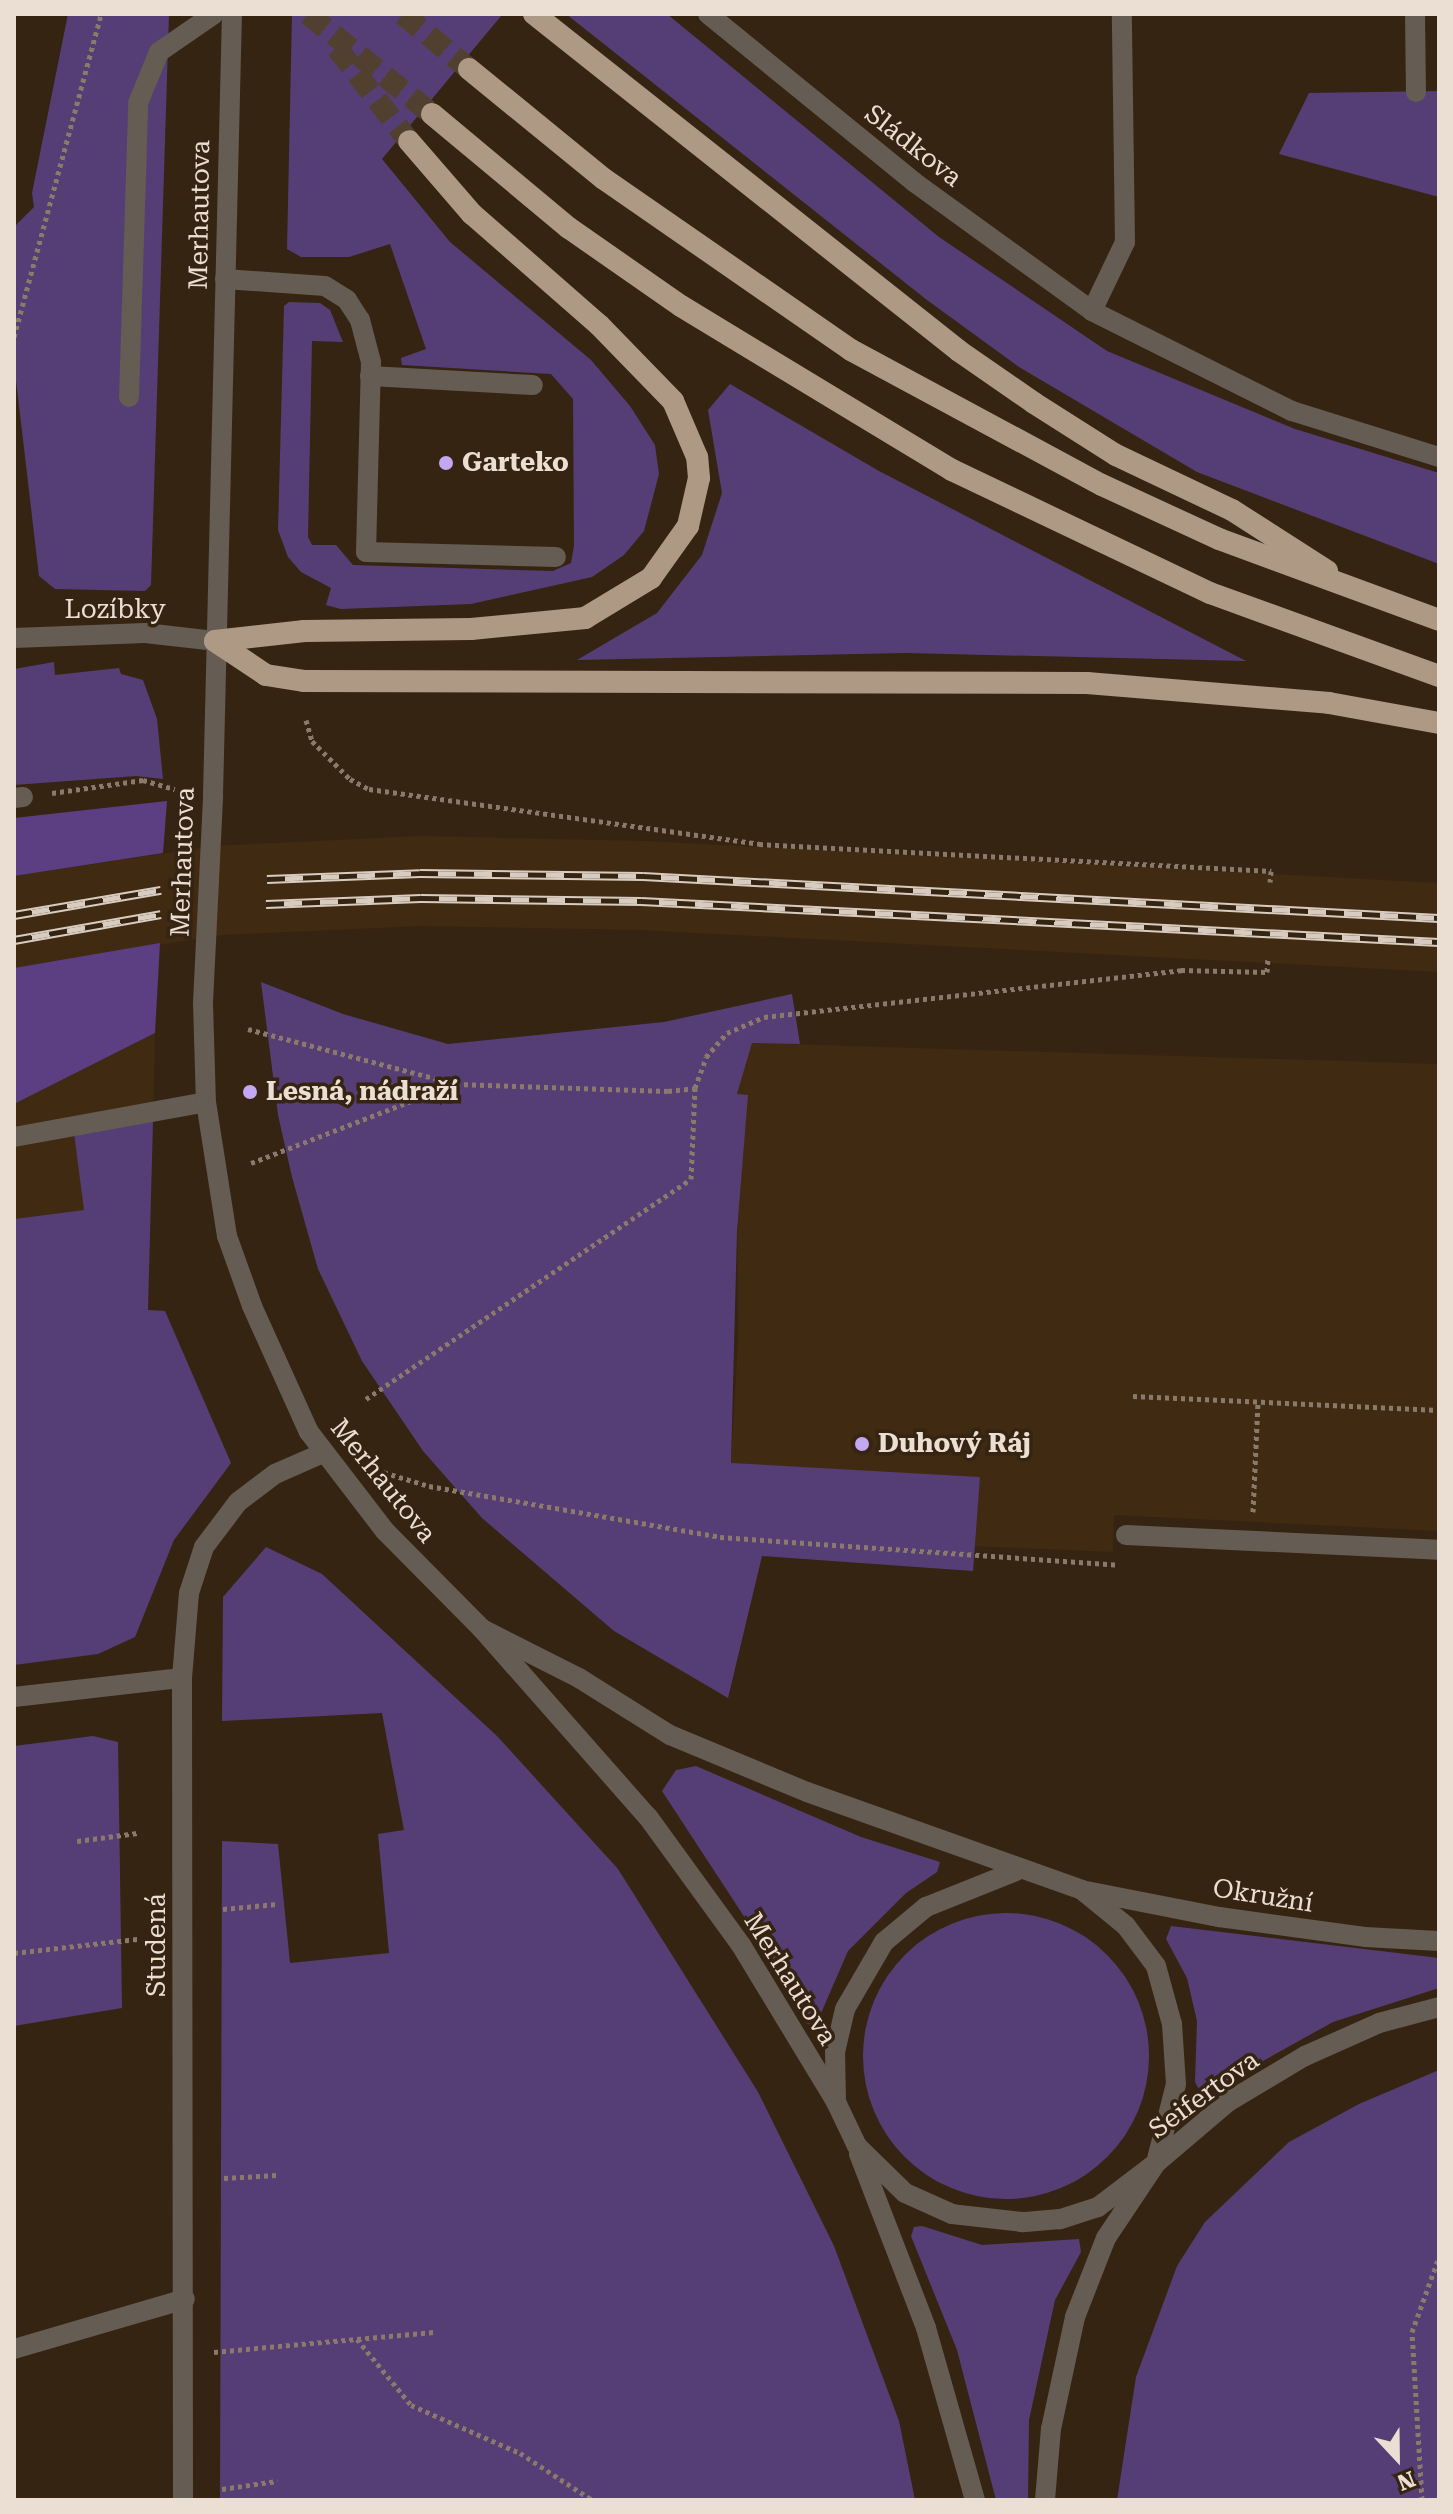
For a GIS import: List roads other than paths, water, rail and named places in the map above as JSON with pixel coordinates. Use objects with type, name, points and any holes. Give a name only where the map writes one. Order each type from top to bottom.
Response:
[{"type":"highway","points":[[534,14],[1021,395],[1116,455],[1232,510],[1369,597]]},
{"type":"highway","points":[[469,69],[604,179],[851,350],[1102,485],[1369,597],[1439,620]]},
{"type":"highway","points":[[432,114],[569,228],[681,306],[952,470],[1210,593],[1439,676]]},
{"type":"highway","points":[[215,641],[304,631],[471,629],[585,618],[651,578],[688,526],[699,478],[697,457],[673,401],[599,325],[472,214],[409,141]]},
{"type":"highway","points":[[215,641],[266,675],[304,681],[1087,683],[1329,703],[1439,723]]},
{"type":"street","points":[[129,397],[138,103],[159,52],[214,14]]},
{"type":"street","name":"Merhautova","points":[[232,14],[213,795],[203,1003],[206,1102],[227,1236],[252,1306],[323,1453],[385,1531],[482,1629],[648,1817],[741,1945],[836,2102],[857,2146]]},
{"type":"street","name":"Sládkova","points":[[708,14],[914,182],[1092,311],[1292,411],[1439,457]]},
{"type":"street","points":[[1092,311],[1125,242],[1122,14]]},
{"type":"street","points":[[1415,14],[1416,92]]},
{"type":"street","points":[[225,279],[325,286],[347,300],[360,320],[370,376],[366,552],[556,557]]},
{"type":"street","points":[[370,376],[533,385]]},
{"type":"street","name":"Lozíbky","points":[[14,638],[145,633],[215,641]]},
{"type":"street","points":[[14,1137],[206,1102]]},
{"type":"street","name":"Studená","points":[[183,2500],[182,1678],[189,1593],[204,1547],[238,1502],[275,1474],[323,1453]]},
{"type":"street","points":[[1126,1535],[1439,1550]]},
{"type":"street","name":"Merhautova","points":[[482,1629],[579,1678],[670,1735],[1016,1871]]},
{"type":"street","points":[[14,1697],[182,1678]]},
{"type":"street","points":[[836,2102],[835,2052],[845,2009],[884,1942],[926,1907],[1016,1871]]},
{"type":"street","name":"Okružní","points":[[1016,1871],[1082,1890],[1219,1917],[1365,1937],[1439,1941]]},
{"type":"street","points":[[857,2146],[905,2193],[952,2214],[1022,2222],[1060,2219],[1098,2207],[1156,2163],[1176,2084],[1172,2024],[1156,1966],[1126,1926],[1082,1890]]},
{"type":"street","name":"Seifertova","points":[[1045,2500],[1051,2429],[1075,2317],[1106,2238],[1156,2163],[1228,2102],[1305,2056],[1379,2023],[1439,2007]]},
{"type":"street","points":[[857,2146],[926,2328],[975,2500]]},
{"type":"street","points":[[14,2349],[185,2299]]},
{"type":"tunnel","points":[[308,14],[432,114]]},
{"type":"tunnel","points":[[403,14],[469,69]]},
{"type":"tunnel","points":[[337,48],[409,141]]},
{"type":"railway","points":[[267,879],[420,873],[643,876],[1439,918]]},
{"type":"railway","points":[[14,915],[161,890]]},
{"type":"railway","points":[[266,904],[421,898],[641,901],[1439,942]]},
{"type":"railway","points":[[14,940],[161,914]]},
{"type":"place","name":"Garteko","points":[[446,463]]},
{"type":"place","name":"Lesná, nádraží","points":[[250,1092]]},
{"type":"place","name":"Duhový Ráj","points":[[862,1444]]}]
